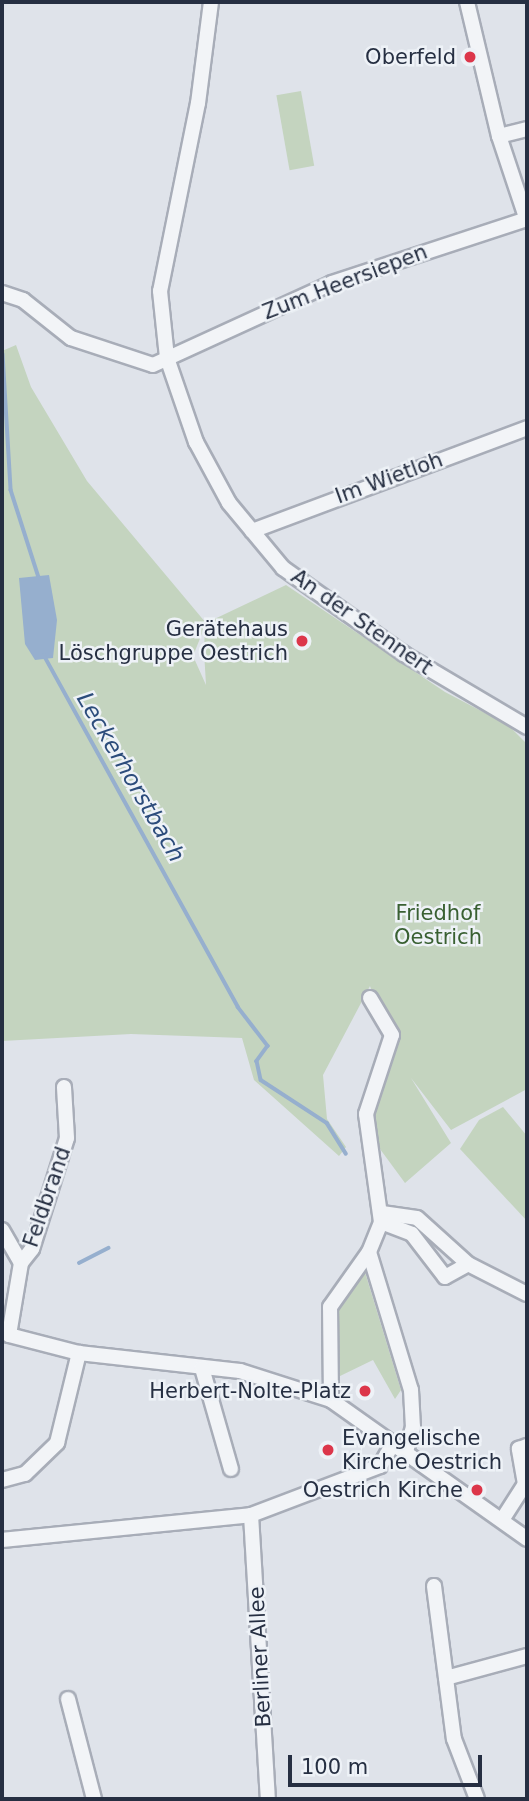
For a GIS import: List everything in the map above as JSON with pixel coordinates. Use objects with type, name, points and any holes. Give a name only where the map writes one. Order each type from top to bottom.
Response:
[{"type":"street","name":"An der Stennert","points":[[211,2],[198,103],[162,272],[167,358],[196,442],[251,531],[308,589],[527,727]]},
{"type":"street","points":[[467,2],[499,135],[527,219]]},
{"type":"street","points":[[499,135],[527,129]]},
{"type":"street","name":"Zum Heersiepen","points":[[167,358],[332,284],[527,219]]},
{"type":"street","points":[[2,293],[88,345],[152,365],[167,358]]},
{"type":"street","name":"Im Wietloh","points":[[251,531],[527,428]]},
{"type":"street","points":[[331,1400],[330,1307],[369,1252],[381,1213],[366,1114],[392,1035],[370,998]]},
{"type":"street","name":"Feldbrand","points":[[6,1341],[21,1264],[32,1249],[67,1138],[64,1087]]},
{"type":"street","points":[[381,1213],[417,1218],[468,1264],[527,1294]]},
{"type":"street","points":[[381,1213],[412,1234],[445,1277],[468,1264]]},
{"type":"street","points":[[2,1230],[21,1264]]},
{"type":"street","points":[[2,1540],[251,1515],[380,1466],[399,1449],[413,1427],[411,1390],[369,1252]]},
{"type":"street","points":[[6,1341],[79,1353],[240,1371],[331,1400],[527,1539]]},
{"type":"street","points":[[2,1480],[25,1474],[57,1443],[79,1353]]},
{"type":"street","points":[[202,1368],[231,1469]]},
{"type":"street","points":[[502,1520],[525,1484],[519,1449],[527,1446]]},
{"type":"street","name":"Berliner Allee","points":[[251,1515],[268,1799]]},
{"type":"street","points":[[434,1586],[454,1740],[477,1799]]},
{"type":"street","points":[[446,1678],[527,1656]]},
{"type":"street","points":[[68,1699],[94,1799]]},
{"type":"green space","points":[[301,91],[314,166],[290,170],[276,95]]},
{"type":"green space","name":"Friedhof Oestrich","points":[[16,345],[31,387],[87,481],[206,623],[286,585],[445,692],[508,725],[527,744],[527,1089],[451,1130],[411,1078],[451,1143],[405,1183],[380,1149],[371,1112],[393,1050],[370,986],[323,1075],[327,1119],[346,1147],[339,1156],[254,1080],[242,1038],[131,1034],[2,1041],[2,351]],"holes":[[[205,626],[206,685],[193,656]]]},
{"type":"green space","points":[[503,1107],[527,1136],[527,1221],[460,1149],[479,1120]]},
{"type":"green space","points":[[364,1269],[401,1390],[395,1399],[373,1360],[338,1377],[336,1304]]},
{"type":"water","points":[[49,575],[57,620],[53,658],[35,660],[25,644],[19,578]]},
{"type":"waterway","name":"Leckerhorstbach","points":[[3,354],[11,490],[39,578]]},
{"type":"waterway","name":"Leckerhorstbach","points":[[44,655],[238,1007],[268,1046],[257,1061],[261,1080],[327,1123],[346,1154]]},
{"type":"waterway","points":[[79,1263],[108,1248]]},
{"type":"place","name":"Oberfeld","points":[[470,57]]},
{"type":"place","name":"Gerätehaus Löschgruppe Oestrich","points":[[302,641]]},
{"type":"place","name":"Herbert-Nolte-Platz","points":[[365,1391]]},
{"type":"place","name":"Evangelische Kirche Oestrich","points":[[328,1450]]},
{"type":"place","name":"Oestrich Kirche","points":[[477,1490]]}]
